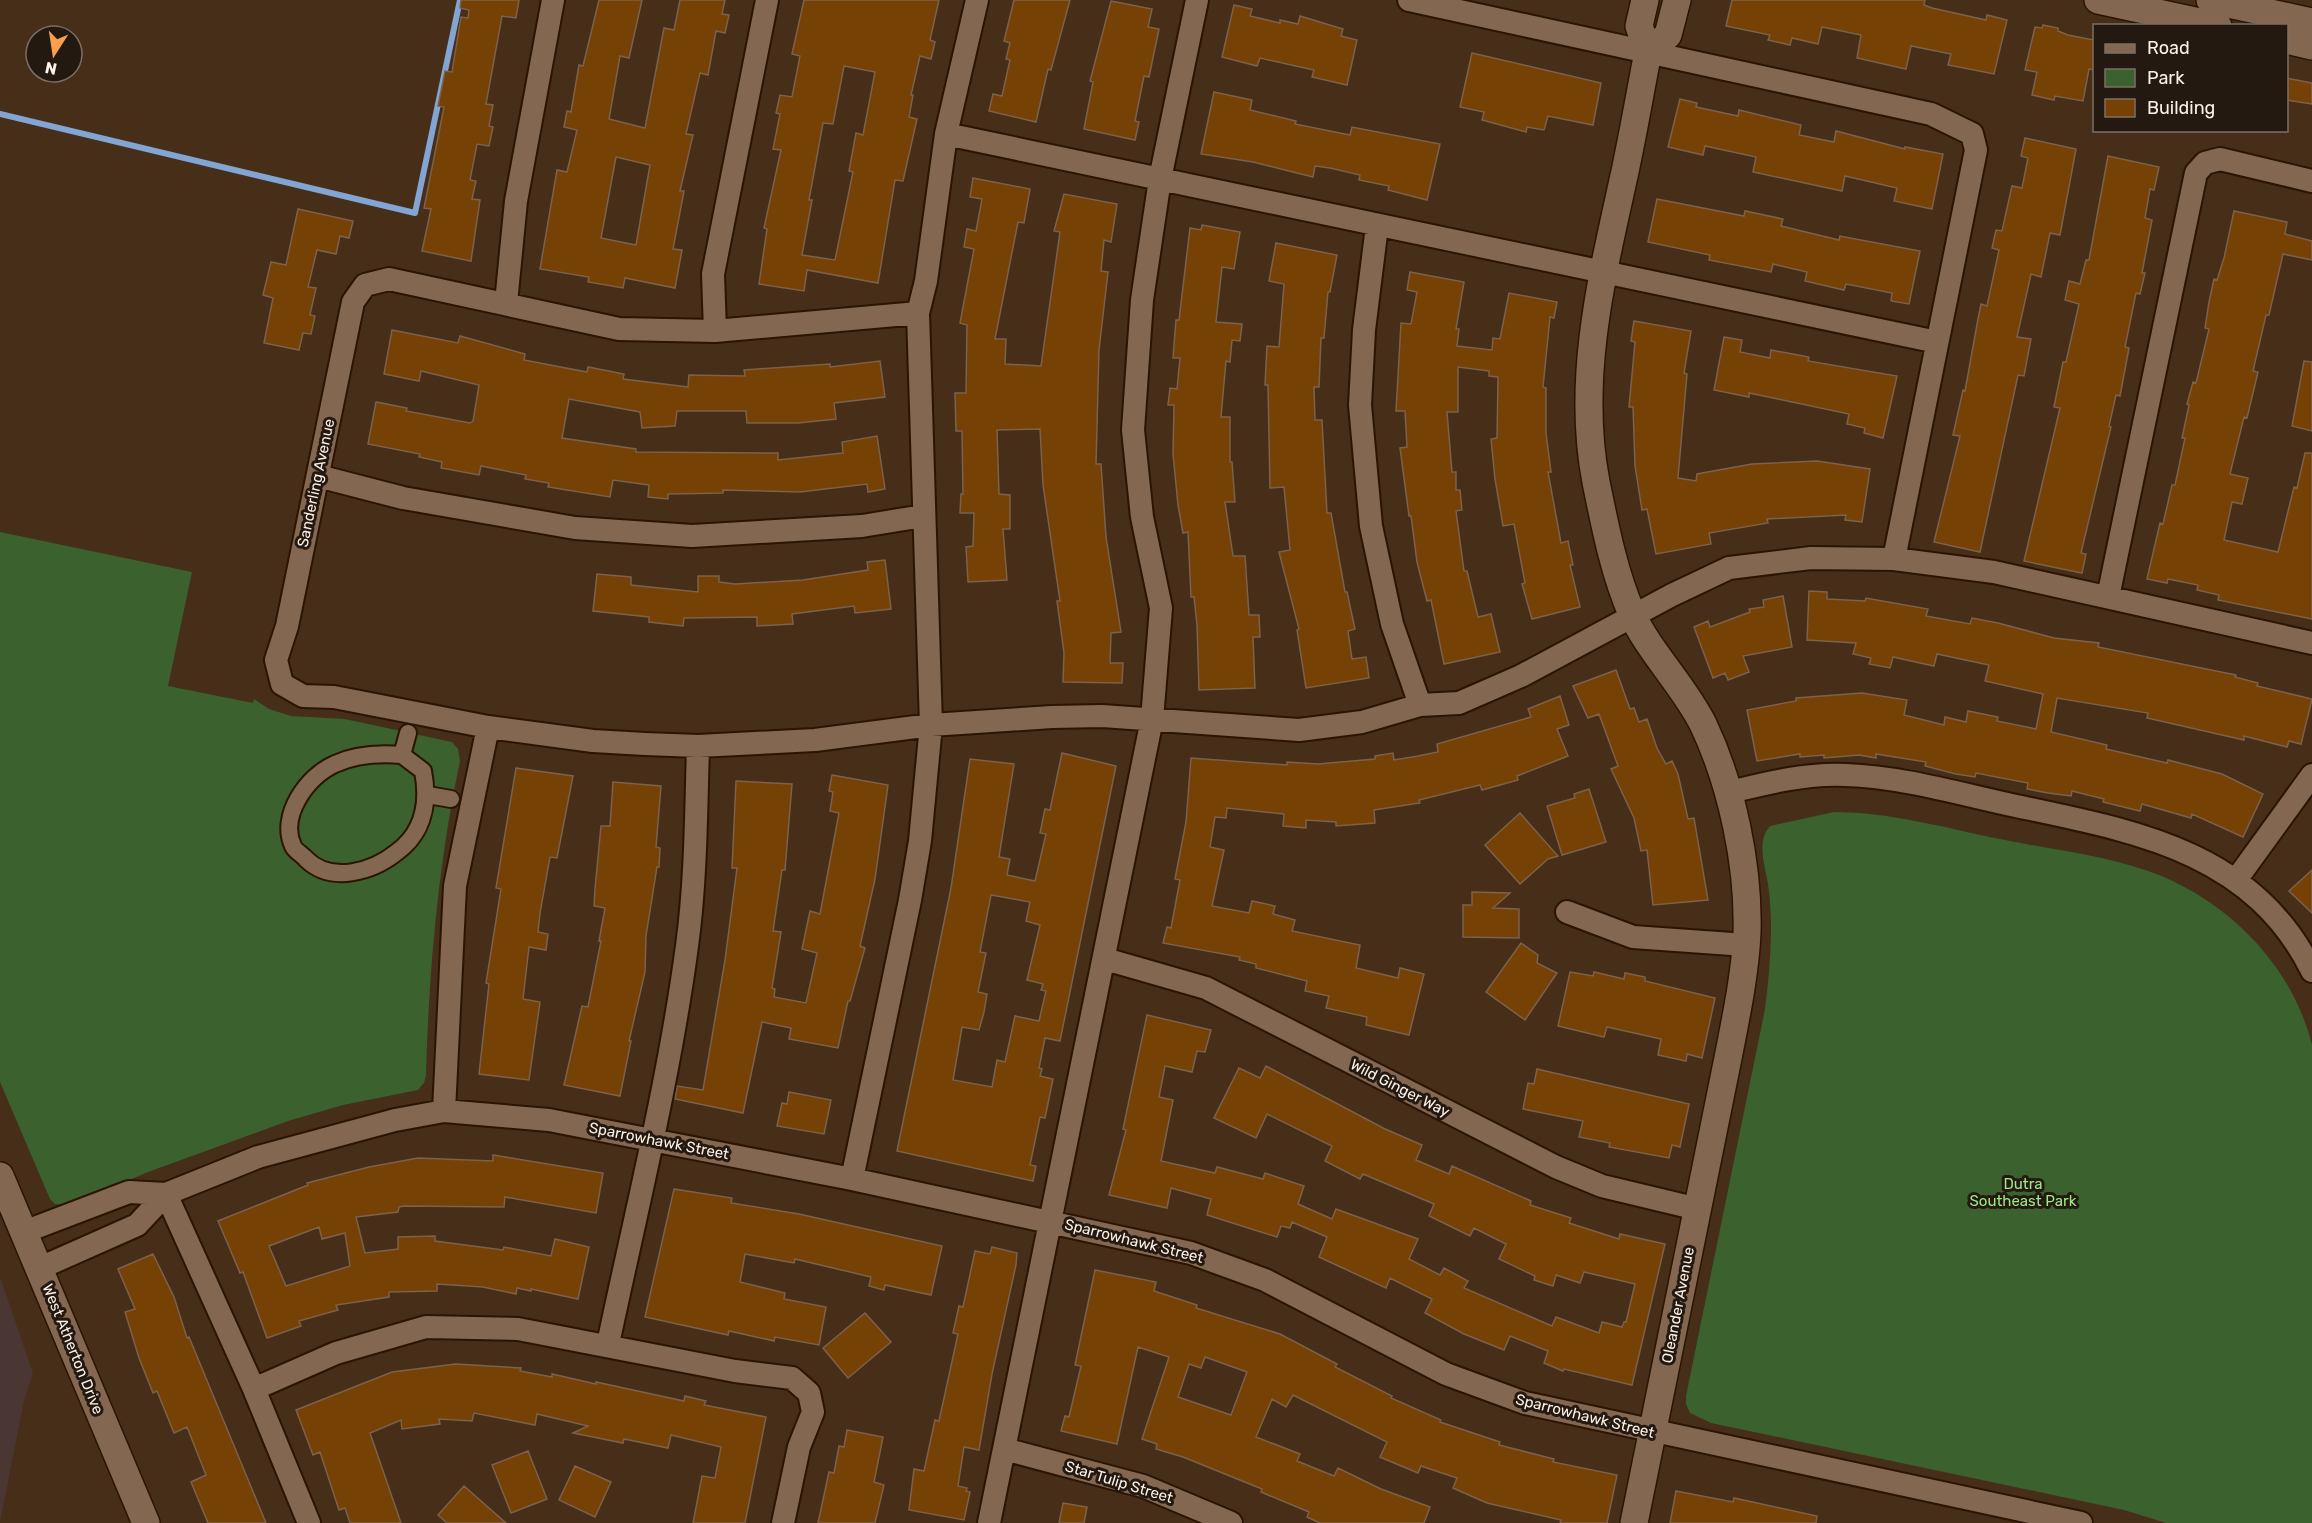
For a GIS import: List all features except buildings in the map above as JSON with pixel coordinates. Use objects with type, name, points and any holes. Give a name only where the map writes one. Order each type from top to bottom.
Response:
[{"type":"street","points":[[553,0],[516,201],[506,303],[619,328],[715,331],[918,313]]},
{"type":"street","points":[[715,331],[713,274],[767,0]]},
{"type":"street","points":[[852,1179],[920,842],[932,725],[923,516],[918,313],[926,281],[946,134],[976,0]]},
{"type":"street","points":[[989,1523],[1152,719],[1161,608],[1142,516],[1133,430],[1142,300],[1160,179],[1197,0]]},
{"type":"street","points":[[1409,0],[1930,114],[1971,134],[1976,150],[1894,559]]},
{"type":"street","points":[[1645,0],[1639,26],[1648,52]]},
{"type":"street","points":[[1648,52],[1668,35],[1677,0]]},
{"type":"street","points":[[2098,0],[2209,24]]},
{"type":"street","points":[[2210,0],[2312,22]]},
{"type":"street","points":[[2288,40],[2312,46]]},
{"type":"street","name":"Oleander Avenue","points":[[1634,1523],[1723,1087],[1741,990],[1746,945],[1745,902],[1739,838],[1730,792],[1702,723],[1632,616],[1615,566],[1595,480],[1588,410],[1591,345],[1602,272],[1648,52]]},
{"type":"street","points":[[946,134],[1937,342]]},
{"type":"street","points":[[2108,597],[2196,172],[2205,163],[2220,159],[2312,181]]},
{"type":"street","points":[[1377,226],[1364,330],[1361,416],[1371,526],[1392,624],[1420,705]]},
{"type":"street","name":"Sanderling Avenue","points":[[489,727],[334,697],[303,696],[282,684],[276,660],[287,626],[354,302],[365,285],[389,279],[506,303]]},
{"type":"street","points":[[318,476],[403,498],[575,528],[681,535],[862,526],[923,516]]},
{"type":"street","points":[[444,1111],[455,886],[489,727],[593,741],[698,746],[815,740],[932,725],[1052,717],[1152,719],[1299,730],[1362,722],[1420,705],[1459,703],[1521,676],[1632,616],[1729,568],[1811,558],[1894,559],[1994,572],[2312,643]]},
{"type":"street","points":[[402,755],[408,733]]},
{"type":"street","points":[[608,1344],[652,1139],[687,945],[696,846],[698,746]]},
{"type":"street","points":[[378,753],[402,755],[423,771],[428,795],[413,836],[383,863],[345,874],[316,869],[293,846],[290,816],[307,784],[334,764],[378,753]]},
{"type":"street","points":[[1730,792],[1778,781],[1825,775],[1890,779],[2131,831],[2179,848],[2236,880],[2289,930],[2312,971]]},
{"type":"street","points":[[2236,880],[2312,775]]},
{"type":"street","points":[[428,795],[451,799]]},
{"type":"street","points":[[1567,912],[1633,937],[1746,945]]},
{"type":"street","name":"Wild Ginger Way","points":[[1105,959],[1206,988],[1556,1167],[1602,1186],[1698,1209]]},
{"type":"street","name":"Sparrowhawk Street","points":[[166,1194],[258,1157],[395,1120],[444,1111],[549,1120],[852,1179],[1191,1253],[1265,1280],[1446,1374],[1525,1403],[2081,1523]]},
{"type":"street","name":"West Atherton Drive","points":[[0,1176],[146,1523]]},
{"type":"street","points":[[24,1232],[129,1192],[166,1194]]},
{"type":"street","points":[[40,1268],[137,1225],[166,1194]]},
{"type":"street","points":[[166,1194],[254,1389],[309,1523]]},
{"type":"street","points":[[254,1389],[336,1353],[426,1327],[518,1329],[608,1344],[735,1371],[792,1378],[809,1393],[813,1412],[799,1448],[783,1523]]},
{"type":"street","name":"Star Tulip Street","points":[[1004,1449],[1143,1486],[1232,1523]]},
{"type":"shaded area","points":[[0,1277],[33,1373],[24,1401],[0,1522]]},
{"type":"green space","points":[[0,532],[192,572],[168,686],[253,703],[254,699],[269,709],[291,716],[345,719],[452,742],[458,749],[460,761],[440,878],[436,917],[429,996],[426,1075],[424,1083],[418,1090],[343,1105],[288,1121],[148,1172],[69,1206],[55,1204],[50,1199],[0,1082]]},
{"type":"green space","name":"Dutra Southeast Park","points":[[1834,812],[1917,821],[2104,859],[2164,877],[2190,890],[2237,924],[2258,944],[2276,967],[2303,1017],[2312,1045],[2312,1523],[2166,1523],[2124,1510],[1711,1423],[1690,1413],[1686,1404],[1686,1396],[1765,1009],[1771,931],[1763,839],[1770,826]]},
{"type":"waterway","points":[[0,114],[415,213],[460,0]]}]
